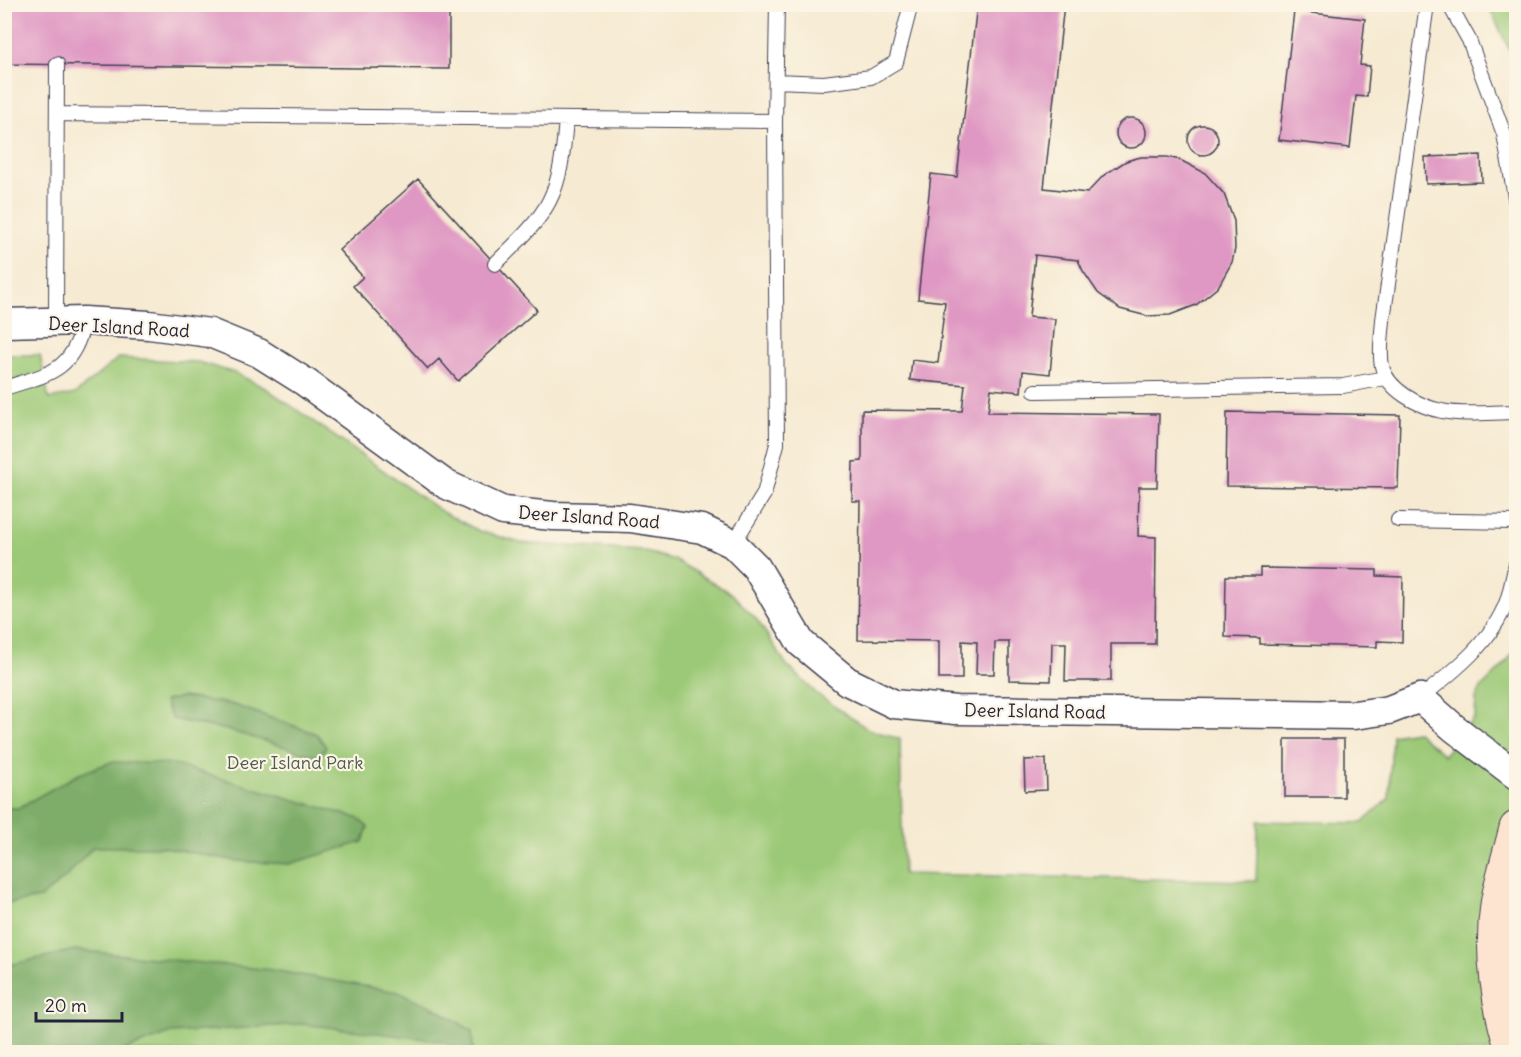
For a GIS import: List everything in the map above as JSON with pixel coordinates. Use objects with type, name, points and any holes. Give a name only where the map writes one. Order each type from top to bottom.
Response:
[{"type":"main road","points":[[1513,1053],[1507,1035],[1495,959],[1497,905],[1516,828]]},
{"type":"street","name":"Deer Island Road","points":[[4,323],[84,321],[149,325],[210,333],[259,353],[305,382],[445,484],[503,511],[554,516],[630,518],[702,529],[733,544],[756,567],[801,643],[847,681],[894,704],[956,710],[1354,715],[1389,710],[1420,698]]},
{"type":"street","points":[[1420,698],[1454,728],[1516,775]]},
{"type":"lane","points":[[733,544],[764,494],[777,444],[775,121],[777,4]]},
{"type":"lane","points":[[776,81],[824,83],[871,77],[896,62],[911,4]]},
{"type":"lane","points":[[1427,4],[1383,320],[1382,366],[1386,378],[1401,393],[1443,412],[1516,411]]},
{"type":"lane","points":[[1449,4],[1469,40],[1504,134],[1516,203]]},
{"type":"lane","points":[[56,322],[57,64]]},
{"type":"lane","points":[[57,114],[775,121]]},
{"type":"lane","points":[[495,264],[540,220],[556,190],[563,156],[566,119]]},
{"type":"lane","points":[[4,388],[37,378],[64,364],[79,345],[84,321]]},
{"type":"lane","points":[[1035,390],[1343,386],[1386,378]]},
{"type":"lane","points":[[1398,520],[1516,522]]},
{"type":"lane","points":[[1420,698],[1455,670],[1484,640],[1506,603],[1516,564]]},
{"type":"green space","points":[[1488,5],[1516,5],[1516,64]]},
{"type":"green space","name":"Deer Island Park","points":[[5,355],[40,355],[49,399],[75,394],[118,358],[198,362],[235,373],[267,389],[444,513],[479,531],[521,543],[642,551],[675,560],[732,594],[758,621],[786,664],[817,694],[868,729],[900,739],[903,874],[1256,881],[1258,821],[1362,823],[1389,798],[1392,735],[1416,731],[1444,755],[1475,717],[1476,698],[1482,687],[1505,664],[1516,648],[1516,1052],[5,1052]]},
{"type":"green space","points":[[183,697],[231,704],[317,734],[326,747],[319,757],[227,730],[172,719],[164,701]]},
{"type":"green space","points":[[111,762],[172,764],[357,818],[368,827],[363,842],[289,864],[236,861],[163,847],[93,847],[65,878],[40,898],[5,904],[5,808],[18,808],[77,775]]},
{"type":"green space","points":[[75,950],[272,970],[398,992],[437,1009],[472,1031],[473,1050],[458,1050],[443,1041],[302,1024],[172,1033],[120,1052],[5,1052],[5,966]]},
{"type":"building","points":[[4,4],[449,4],[449,69],[4,64]]},
{"type":"building","points":[[977,4],[1064,4],[1044,188],[1087,193],[1104,175],[1126,161],[1141,157],[1167,157],[1180,160],[1205,173],[1224,194],[1234,221],[1235,249],[1232,262],[1218,287],[1196,305],[1170,315],[1147,316],[1120,309],[1098,293],[1078,260],[1035,255],[1029,317],[1055,319],[1050,374],[1023,371],[1021,392],[991,389],[988,412],[1159,414],[1157,487],[1139,487],[1138,536],[1156,537],[1155,644],[1111,644],[1111,681],[1065,681],[1066,643],[1052,643],[1051,681],[1009,680],[1009,642],[995,642],[994,674],[976,674],[977,642],[962,641],[962,679],[939,679],[939,641],[858,640],[860,501],[852,501],[853,462],[862,461],[862,410],[962,411],[965,385],[910,380],[912,360],[938,363],[945,302],[918,299],[931,174],[957,177]]},
{"type":"building","points":[[1294,11],[1365,19],[1360,65],[1370,66],[1367,97],[1356,96],[1350,148],[1279,140]]},
{"type":"building","points":[[1131,118],[1142,122],[1146,133],[1142,144],[1131,148],[1120,144],[1116,133],[1120,122]]},
{"type":"building","points":[[1203,125],[1209,126],[1217,134],[1217,146],[1209,154],[1203,155],[1197,154],[1189,146],[1188,140],[1189,134],[1197,126]]},
{"type":"building","points":[[1481,155],[1482,182],[1426,184],[1425,157]]},
{"type":"building","points":[[418,179],[537,310],[458,381],[439,359],[428,369],[353,286],[363,277],[339,250]]},
{"type":"building","points":[[1227,412],[1400,415],[1398,488],[1226,486]]},
{"type":"building","points":[[1260,568],[1377,570],[1377,576],[1403,577],[1402,642],[1377,641],[1377,647],[1260,644],[1260,638],[1225,637],[1226,576],[1260,576]]},
{"type":"building","points":[[1285,739],[1344,739],[1344,797],[1285,797]]},
{"type":"building","points":[[1046,759],[1047,790],[1025,791],[1024,760]]}]
